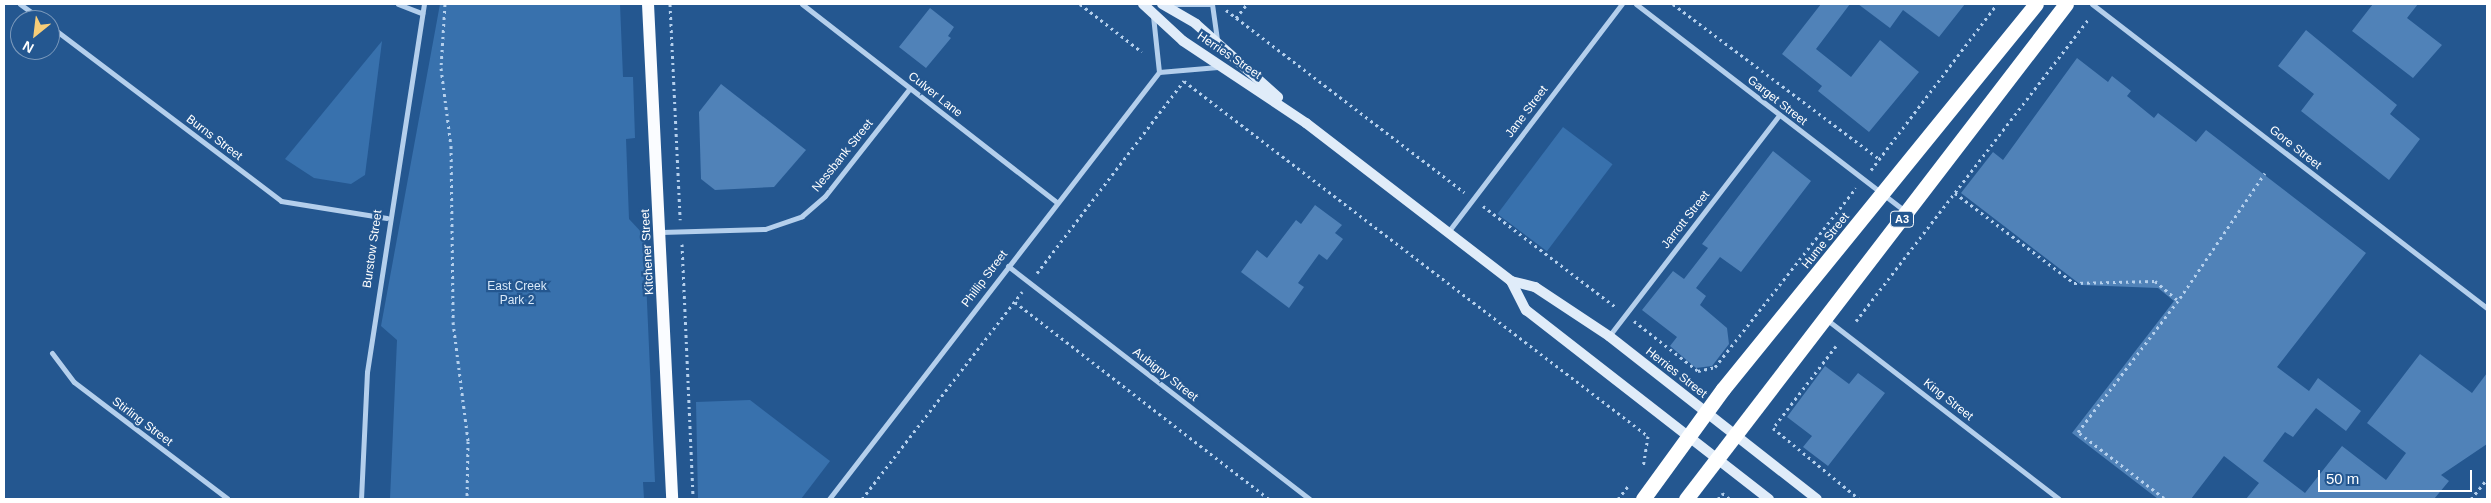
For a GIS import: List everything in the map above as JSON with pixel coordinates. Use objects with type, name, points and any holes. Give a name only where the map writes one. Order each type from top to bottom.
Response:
[{"type":"highway","name":"Hume Street","points":[[1643,499],[1686,437],[2036,4]]},
{"type":"highway","name":"A3","points":[[1686,499],[1734,432],[1907,212],[2066,4]]},
{"type":"main road","name":"Kitchener Street","points":[[648,4],[661,232],[672,499]]},
{"type":"main road","name":"Herries Street","points":[[1143,4],[1183,41],[1306,123],[1511,281],[1535,287],[1608,336],[1734,432],[1817,499]]},
{"type":"main road","name":"Herries Street","points":[[1162,4],[1218,44],[1306,123]]},
{"type":"main road","name":"Herries Street","points":[[1511,281],[1526,310],[1686,437],[1769,499]]},
{"type":"street","points":[[398,4],[422,13]]},
{"type":"street","name":"Burstow Street","points":[[361,499],[367,372],[387,218],[424,4]]},
{"type":"street","name":"Culver Lane","points":[[802,4],[1056,202]]},
{"type":"street","points":[[1170,4],[1212,4],[1218,44]]},
{"type":"street","name":"Jane Street","points":[[1448,232],[1622,4]]},
{"type":"street","name":"Garget Street","points":[[1636,4],[1907,212]]},
{"type":"street","name":"Gore Street","points":[[2092,4],[2487,308]]},
{"type":"street","points":[[1152,12],[1159,72],[1224,68]]},
{"type":"street","name":"Burns Street","points":[[60,34],[280,201],[387,218]]},
{"type":"street","name":"Phillip Street","points":[[829,499],[1056,202],[1159,72]]},
{"type":"street","name":"Nessbank Street","points":[[661,232],[765,229],[802,216],[825,196],[910,88]]},
{"type":"street","name":"Jarrott Street","points":[[1608,336],[1779,115]]},
{"type":"street","name":"Aubigny Street","points":[[1008,266],[1310,499]]},
{"type":"street","name":"King Street","points":[[1824,317],[2059,499]]},
{"type":"street","name":"Stirling Street","points":[[52,354],[74,382],[228,499]]},
{"type":"path","points":[[445,4],[441,68],[451,146],[454,322],[468,441],[467,499]]},
{"type":"path","points":[[670,4],[692,499]]},
{"type":"path","points":[[1080,4],[1142,52]]},
{"type":"path","points":[[1218,4],[1698,371],[1715,367],[1863,179],[1997,4]]},
{"type":"path","points":[[1236,18],[1247,4]]},
{"type":"path","points":[[1672,4],[1878,158]]},
{"type":"path","points":[[1856,321],[2097,8]]},
{"type":"path","points":[[862,499],[1184,81],[1648,436],[1638,474]]},
{"type":"path","points":[[2164,498],[2078,432],[2178,300],[2265,173]]},
{"type":"path","points":[[1955,193],[2074,283],[2155,281],[2178,300]]},
{"type":"path","points":[[1015,302],[1269,499]]},
{"type":"path","points":[[1836,346],[1773,428],[1859,499]]},
{"type":"path","points":[[2472,499],[2487,479]]},
{"type":"path","points":[[1618,499],[1633,480]]},
{"type":"path","points":[[1718,499],[1722,493],[1730,499]]},
{"type":"green space","name":"East Creek Park 2","points":[[440,4],[620,4],[623,77],[633,77],[635,138],[626,139],[629,219],[644,235],[655,482],[643,482],[644,499],[390,499],[397,340],[381,326]]},
{"type":"green space","points":[[382,41],[365,175],[351,184],[314,178],[285,159]]},
{"type":"green space","points":[[1563,127],[1613,164],[1547,251],[1497,214]]},
{"type":"green space","points":[[750,400],[830,461],[801,499],[698,499],[696,402]]},
{"type":"building","points":[[1821,4],[1850,4],[1816,49],[1851,77],[1880,40],[1919,72],[1869,132],[1818,91],[1822,86],[1782,54]]},
{"type":"building","points":[[1858,4],[1965,4],[1939,37],[1903,10],[1890,28]]},
{"type":"building","points":[[2373,4],[2418,4],[2407,18],[2442,45],[2413,78],[2352,31]]},
{"type":"building","points":[[930,8],[954,27],[948,36],[951,38],[926,68],[899,47]]},
{"type":"building","points":[[2306,30],[2397,105],[2390,114],[2420,139],[2389,180],[2301,111],[2314,94],[2278,66]]},
{"type":"building","points":[[2077,58],[2108,82],[2112,76],[2131,91],[2127,96],[2154,118],[2158,113],[2196,142],[2206,130],[2366,253],[2277,367],[2309,391],[2318,378],[2361,411],[2346,431],[2316,408],[2293,437],[2285,432],[2263,461],[2305,493],[2342,446],[2386,480],[2406,453],[2367,423],[2420,354],[2472,393],[2487,373],[2487,444],[2441,475],[2449,481],[2434,499],[2246,499],[2259,483],[2224,456],[2191,499],[2158,499],[2072,433],[2174,301],[2158,288],[2081,285],[1961,193],[1993,152],[2003,160]]},
{"type":"building","points":[[721,84],[806,150],[774,187],[715,190],[701,179],[699,112]]},
{"type":"building","points":[[1773,151],[1811,181],[1741,272],[1720,257],[1696,288],[1706,296],[1700,305],[1727,328],[1729,344],[1712,366],[1696,368],[1670,346],[1677,337],[1642,310],[1673,271],[1684,279],[1708,248],[1702,244]]},
{"type":"building","points":[[1315,205],[1342,225],[1335,233],[1343,239],[1327,260],[1319,254],[1298,283],[1304,287],[1289,308],[1241,272],[1257,250],[1267,258],[1296,220],[1301,224]]},
{"type":"building","points":[[1825,366],[1849,384],[1858,373],[1885,393],[1828,466],[1803,447],[1812,436],[1787,417]]}]
